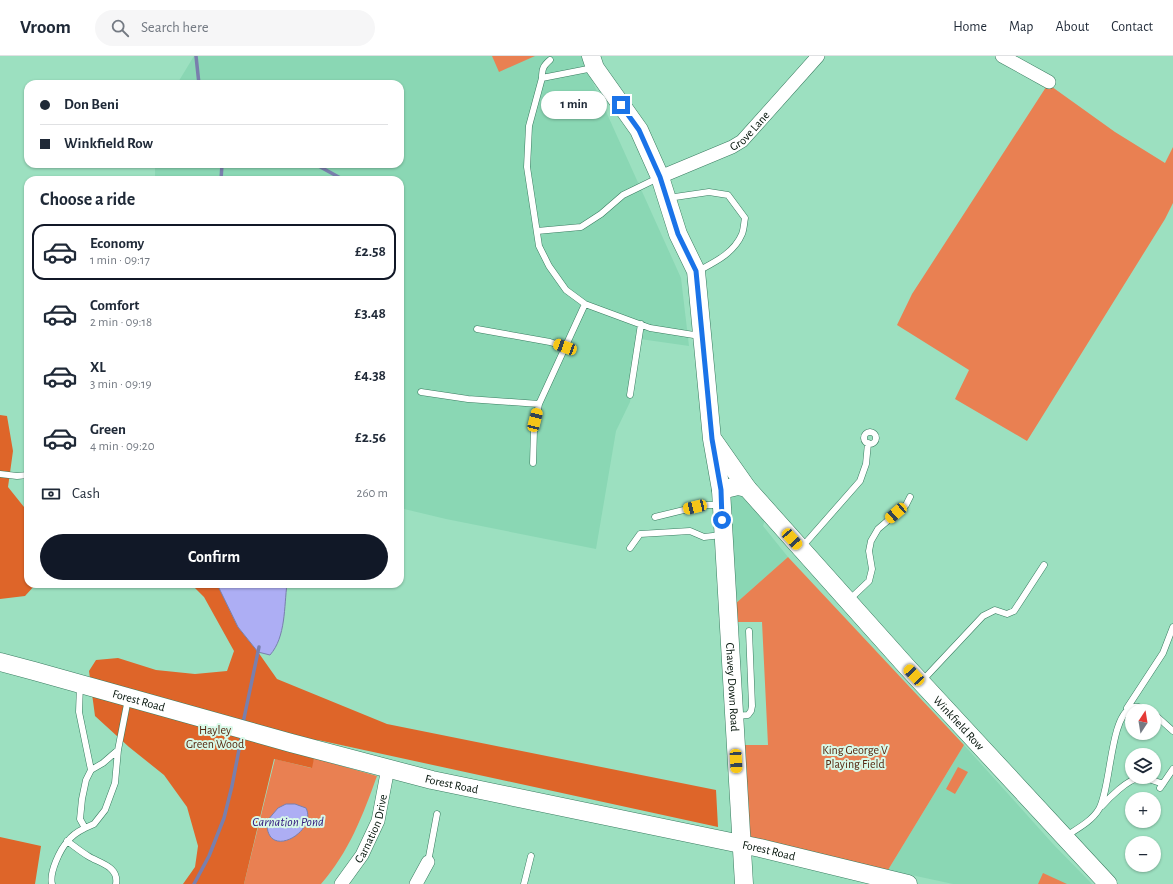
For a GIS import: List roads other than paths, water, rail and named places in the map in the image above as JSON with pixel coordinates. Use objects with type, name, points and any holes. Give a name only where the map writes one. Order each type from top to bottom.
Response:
[{"type":"main road","points":[[593,62],[639,130],[660,177],[678,234],[696,271],[712,439],[721,498],[738,486],[747,488]]},
{"type":"main road","name":"Winkfield Row","points":[[712,439],[747,488],[801,549],[921,683],[1108,884]]},
{"type":"main road","name":"Chavey Down Road","points":[[721,498],[744,884]]},
{"type":"main road","name":"Forest Road","points":[[0,662],[254,733],[432,780],[741,844],[908,884]]},
{"type":"street","name":"Grove Lane","points":[[660,177],[732,147],[742,141],[818,56]]},
{"type":"street","points":[[1002,56],[1049,82]]},
{"type":"street","name":"Carnation Drive","points":[[341,884],[362,855],[378,821],[388,768]]},
{"type":"street","points":[[416,884],[428,862]]},
{"type":"lane","points":[[550,60],[545,64],[542,70],[542,78],[529,126],[527,167],[539,246],[549,266],[566,290],[585,304],[650,328],[703,337]]},
{"type":"lane","points":[[542,78],[593,62]]},
{"type":"lane","points":[[537,231],[582,227],[623,196],[660,177]]},
{"type":"lane","points":[[666,199],[709,192],[728,195],[745,218],[742,233],[733,248],[716,262],[696,271]]},
{"type":"lane","points":[[533,463],[534,430],[539,404],[585,304]]},
{"type":"lane","points":[[630,395],[641,324]]},
{"type":"lane","points":[[477,329],[550,342],[565,347]]},
{"type":"lane","points":[[421,392],[468,399],[539,404]]},
{"type":"lane","points":[[801,549],[860,480],[866,464],[868,443]]},
{"type":"lane","points":[[0,474],[24,475]]},
{"type":"lane","points":[[848,601],[869,581],[872,569],[869,551],[871,541],[878,529],[906,505],[910,497]]},
{"type":"lane","points":[[655,517],[704,505],[721,498]]},
{"type":"lane","points":[[630,548],[640,534],[690,531],[704,536],[723,535]]},
{"type":"lane","points":[[921,683],[932,669],[983,616],[994,610],[1007,614],[1014,611],[1044,564]]},
{"type":"lane","points":[[1130,704],[1163,653],[1173,627]]},
{"type":"lane","points":[[734,716],[748,715],[752,706],[749,631]]},
{"type":"lane","points":[[80,684],[79,712],[91,770]]},
{"type":"lane","points":[[52,884],[51,880],[56,863],[67,841],[85,828],[94,824],[105,810],[115,783],[118,750],[129,697]]},
{"type":"lane","points":[[1099,809],[1105,790],[1113,740],[1125,713]]},
{"type":"lane","points":[[1161,720],[1173,731]]},
{"type":"lane","points":[[85,828],[80,819],[86,780],[91,770],[103,763],[118,750]]},
{"type":"lane","points":[[1065,837],[1082,826],[1113,793],[1137,778],[1146,778],[1161,786],[1173,769]]},
{"type":"lane","points":[[428,862],[437,814]]},
{"type":"lane","points":[[67,841],[79,851],[112,869],[116,876],[116,884]]},
{"type":"lane","points":[[524,884],[531,856]]},
{"type":"water","points":[[219,588],[287,588],[282,630],[275,648],[270,655],[258,652],[238,627]]},
{"type":"water","name":"Carnation Pond","points":[[286,804],[295,804],[306,808],[308,817],[305,826],[290,839],[282,841],[274,840],[269,833],[267,821],[278,808]]},
{"type":"waterway","points":[[196,56],[199,80]]},
{"type":"waterway","points":[[221,176],[222,168]]},
{"type":"waterway","points":[[322,168],[337,176]]},
{"type":"waterway","points":[[243,723],[259,647]]},
{"type":"waterway","points":[[194,884],[209,856],[224,818],[242,734]]},
{"type":"park label","name":"Hayley Green Wood","points":[[215,737]]},
{"type":"park label","name":"King George V Playing Field","points":[[855,757]]}]
